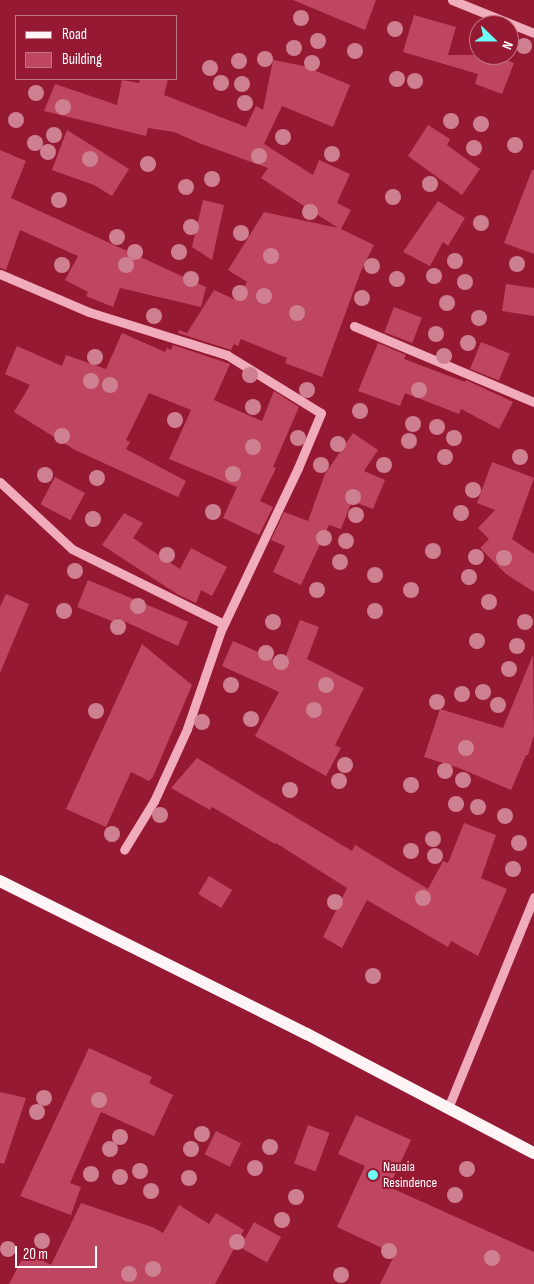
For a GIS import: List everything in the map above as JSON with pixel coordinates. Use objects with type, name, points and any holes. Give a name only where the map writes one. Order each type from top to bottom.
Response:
[{"type":"main road","points":[[0,881],[307,1034],[534,1153]]},
{"type":"street","points":[[452,0],[534,32]]},
{"type":"street","points":[[0,274],[89,312],[227,355],[320,413],[298,468],[224,624],[187,729],[154,801],[124,850]]},
{"type":"street","points":[[354,326],[534,402]]},
{"type":"street","points":[[0,482],[72,550],[224,624]]},
{"type":"street","points":[[448,1108],[534,897]]},
{"type":"building","points":[[293,0],[376,0],[365,30]]},
{"type":"building","points":[[414,15],[456,27],[448,55],[469,55],[469,65],[513,65],[502,94],[475,84],[478,74],[403,52]]},
{"type":"building","points":[[273,60],[304,66],[350,85],[333,127],[282,106],[264,144],[313,175],[319,160],[350,174],[337,203],[351,210],[341,229],[374,245],[361,271],[322,377],[285,363],[287,358],[241,339],[238,346],[234,344],[231,350],[178,333],[179,330],[187,333],[214,290],[236,300],[247,282],[228,270],[264,212],[338,228],[261,178],[268,168],[174,132],[148,128],[146,136],[44,111],[55,84],[117,105],[122,80],[139,83],[140,80],[168,80],[164,95],[246,127],[256,106],[263,110]]},
{"type":"building","points":[[428,125],[450,139],[447,145],[480,169],[462,195],[408,156]]},
{"type":"building","points":[[67,130],[129,169],[112,196],[94,185],[52,170]]},
{"type":"building","points":[[0,150],[26,161],[11,198],[206,287],[201,307],[120,288],[113,307],[86,296],[88,292],[65,280],[78,256],[20,230],[6,270],[0,268]]},
{"type":"building","points":[[532,170],[534,170],[534,254],[504,243]]},
{"type":"building","points":[[203,200],[224,205],[212,260],[192,247]]},
{"type":"building","points":[[438,201],[465,218],[448,246],[443,242],[430,266],[403,252]]},
{"type":"building","points":[[506,284],[534,288],[534,316],[502,311]]},
{"type":"building","points":[[394,307],[422,318],[412,343],[384,332]]},
{"type":"building","points":[[122,333],[165,352],[167,348],[171,350],[173,345],[230,364],[214,400],[262,421],[274,391],[299,407],[273,467],[276,468],[260,501],[273,507],[259,535],[223,518],[237,487],[169,459],[191,410],[149,393],[126,440],[130,442],[126,449],[186,481],[178,497],[75,450],[14,412],[30,385],[5,374],[17,346],[62,366],[66,355],[106,369]]},
{"type":"building","points":[[481,342],[510,354],[499,381],[470,369]]},
{"type":"building","points":[[378,343],[406,355],[404,359],[465,382],[466,380],[513,402],[499,429],[461,409],[459,414],[405,393],[400,406],[358,391]]},
{"type":"building","points":[[353,433],[378,450],[364,471],[385,480],[373,509],[352,501],[341,529],[329,525],[301,585],[273,572],[285,546],[271,540],[284,512],[308,521],[325,474]]},
{"type":"building","points":[[492,462],[534,478],[512,539],[534,554],[534,592],[506,574],[480,548],[489,539],[478,528],[495,510],[477,503]]},
{"type":"building","points":[[55,477],[85,493],[70,520],[40,504]]},
{"type":"building","points":[[124,513],[143,523],[133,538],[180,569],[191,548],[227,567],[212,596],[201,590],[196,603],[177,594],[102,545]]},
{"type":"building","points":[[88,580],[188,622],[178,646],[117,618],[114,622],[77,607]]},
{"type":"building","points":[[6,594],[29,604],[0,673],[0,607]]},
{"type":"building","points":[[300,620],[319,627],[307,659],[364,688],[335,745],[341,748],[326,776],[255,736],[279,692],[222,666],[233,641],[283,663]]},
{"type":"building","points":[[142,644],[192,685],[153,777],[149,781],[131,772],[106,827],[66,809]]},
{"type":"building","points":[[533,655],[534,735],[528,755],[526,755],[511,790],[459,768],[424,757],[440,709],[503,728]]},
{"type":"building","points":[[197,758],[352,851],[355,845],[428,889],[443,861],[448,863],[464,823],[496,835],[481,878],[507,889],[478,956],[451,941],[448,947],[367,900],[342,948],[323,937],[347,888],[276,843],[212,807],[210,810],[171,788]]},
{"type":"building","points":[[209,876],[232,890],[221,908],[198,894]]},
{"type":"building","points":[[89,1048],[152,1077],[149,1083],[173,1095],[154,1136],[101,1112],[70,1183],[81,1187],[71,1215],[20,1196]]},
{"type":"building","points":[[0,1092],[26,1098],[4,1164],[0,1163]]},
{"type":"building","points":[[356,1115],[411,1140],[389,1187],[534,1252],[534,1284],[380,1284],[395,1254],[337,1227],[365,1166],[338,1154]]},
{"type":"building","points":[[308,1125],[330,1133],[316,1171],[294,1164]]},
{"type":"building","points":[[216,1131],[241,1143],[230,1167],[205,1154]]},
{"type":"building","points":[[81,1203],[152,1227],[163,1233],[179,1205],[209,1224],[216,1213],[244,1230],[215,1284],[9,1284],[26,1252],[51,1265]]},
{"type":"building","points":[[254,1222],[281,1237],[267,1262],[240,1247]]},
{"type":"place","name":"Nauaia Resindence","points":[[373,1175]]}]
